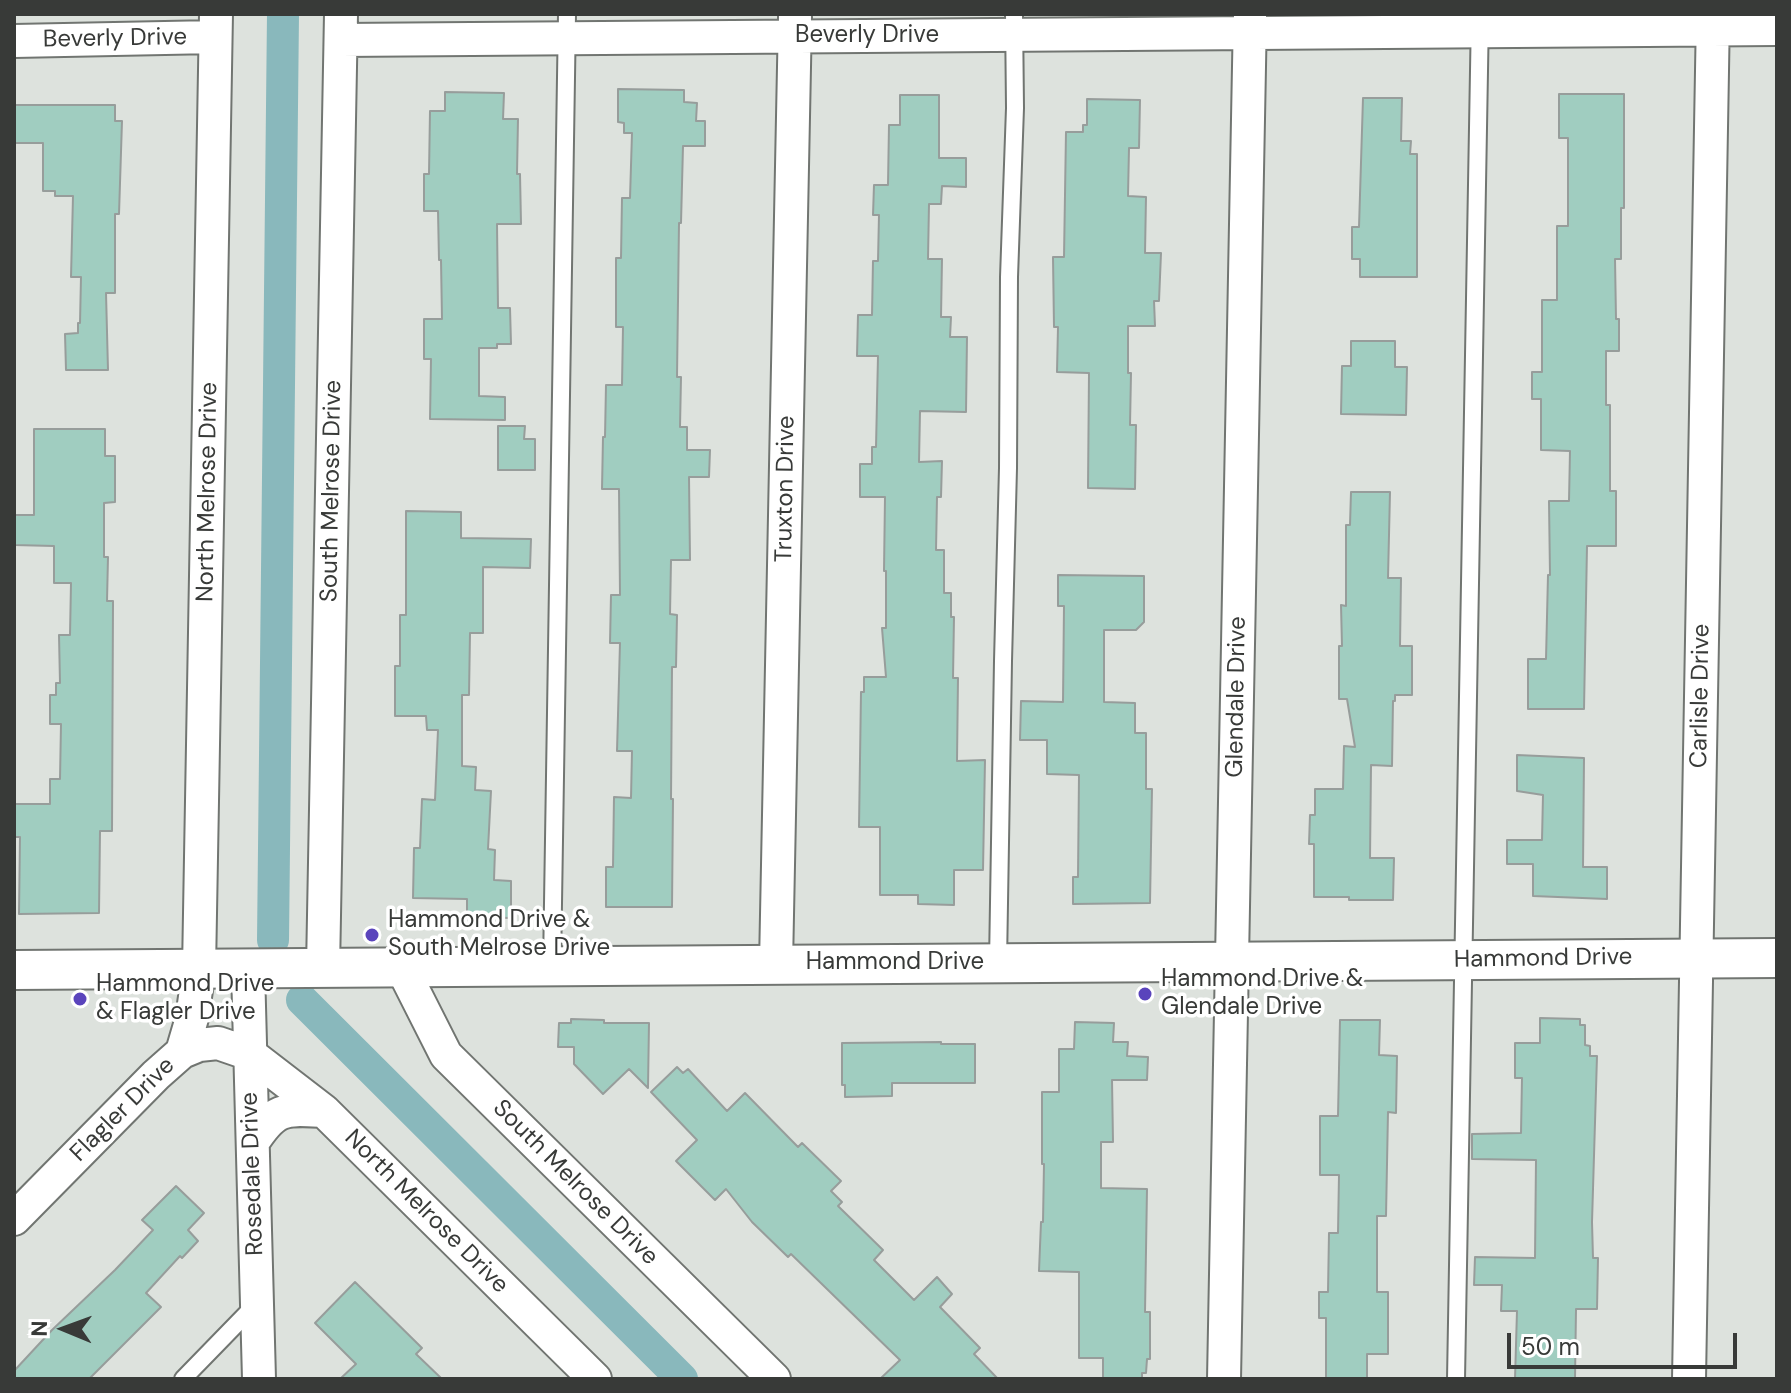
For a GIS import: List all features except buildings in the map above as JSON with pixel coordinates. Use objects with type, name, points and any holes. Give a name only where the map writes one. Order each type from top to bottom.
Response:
[{"type":"street","name":"Beverly Drive","points":[[341,27],[1713,22],[1777,29]]},
{"type":"street","name":"Carlisle Drive","points":[[1689,1379],[1713,22]]},
{"type":"street","name":"Glendale Drive","points":[[1224,1379],[1250,23]]},
{"type":"street","name":"Truxton Drive","points":[[776,964],[795,25]]},
{"type":"street","name":"Beverly Drive","points":[[14,41],[216,26]]},
{"type":"street","name":"North Melrose Drive","points":[[182,1052],[192,1018],[199,969],[216,26]]},
{"type":"street","name":"South Melrose Drive","points":[[323,968],[341,27]]},
{"type":"street","name":"Hammond Drive","points":[[14,970],[1777,958]]},
{"type":"street","name":"South Melrose Drive","points":[[402,968],[446,1055],[774,1379]]},
{"type":"street","name":"Rosedale Drive","points":[[248,969],[261,1377]]},
{"type":"street","name":"Flagler Drive","points":[[14,1219],[182,1052],[199,1045],[218,1043],[250,1054]]},
{"type":"street","name":"North Melrose Drive","points":[[250,1054],[324,1111],[595,1379]]},
{"type":"street","points":[[253,1142],[265,1123],[278,1113],[291,1109],[324,1111]]},
{"type":"lane","points":[[1456,1379],[1480,23]]},
{"type":"lane","points":[[998,963],[1009,277],[1015,108],[1014,24]]},
{"type":"lane","points":[[552,966],[567,26]]},
{"type":"lane","points":[[183,1379],[257,1303]]},
{"type":"waterway","points":[[273,940],[283,14]]},
{"type":"waterway","points":[[302,1000],[682,1379]]},
{"type":"place","name":"Hammond Drive & South Melrose Drive","points":[[372,935]]},
{"type":"place","name":"Hammond Drive & Glendale Drive","points":[[1145,994]]},
{"type":"place","name":"Hammond Drive & Flagler Drive","points":[[80,999]]}]
